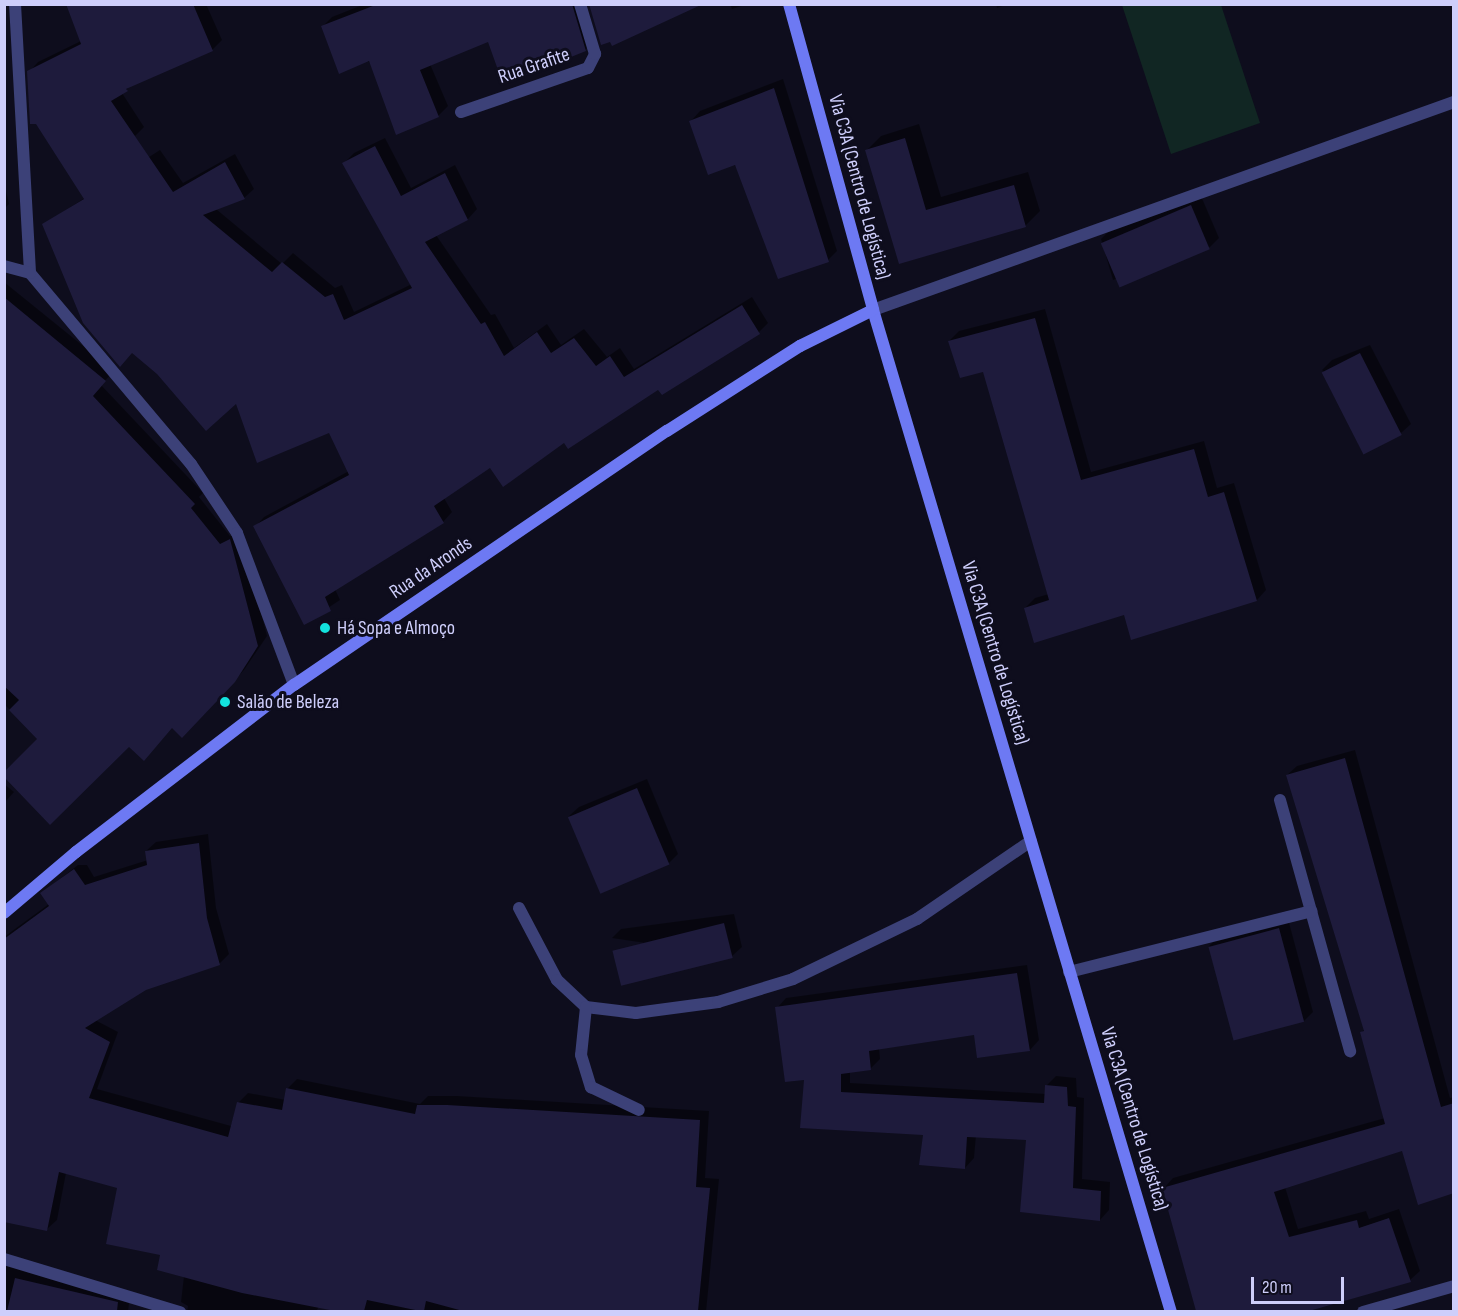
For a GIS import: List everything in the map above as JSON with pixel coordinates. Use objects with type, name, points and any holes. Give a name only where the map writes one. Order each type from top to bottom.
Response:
[{"type":"street","points":[[15,4],[30,273]]},
{"type":"street","name":"Rua Grafite","points":[[461,112],[588,68],[595,54],[580,4]]},
{"type":"street","name":"Via C3A (Centro de Logística)","points":[[789,4],[873,310],[1171,1311]]},
{"type":"street","points":[[873,310],[1454,102]]},
{"type":"street","points":[[4,266],[30,273],[191,465],[237,533],[294,685]]},
{"type":"street","name":"Rua da Aronds","points":[[4,913],[76,852],[294,685],[667,431],[800,346],[873,310]]},
{"type":"street","points":[[1280,800],[1350,1051]]},
{"type":"street","points":[[519,908],[557,980],[586,1007],[636,1013],[718,1002],[793,979],[917,919],[1030,841]]},
{"type":"street","points":[[1069,972],[1311,911]]},
{"type":"street","points":[[586,1007],[581,1055],[591,1087],[639,1110]]},
{"type":"street","points":[[4,1259],[174,1311]]},
{"type":"street","points":[[1363,1311],[1454,1286]]},
{"type":"green space","points":[[1122,5],[1221,5],[1260,123],[1171,154]]},
{"type":"building","points":[[66,4],[193,4],[213,51],[126,89],[128,91],[111,101],[173,192],[225,162],[245,199],[203,215],[272,272],[282,262],[325,297],[333,294],[344,320],[412,288],[342,163],[375,146],[401,196],[445,173],[468,220],[425,242],[481,324],[485,322],[504,356],[537,332],[551,353],[574,338],[596,366],[610,356],[624,377],[742,305],[760,334],[662,395],[658,390],[568,449],[564,443],[503,487],[490,468],[434,506],[444,523],[325,597],[331,611],[304,625],[253,526],[349,475],[329,433],[257,463],[236,404],[206,431],[157,374],[132,353],[120,367],[83,323],[42,224],[84,199],[36,124],[30,124],[27,71],[81,44]]},
{"type":"building","points":[[378,4],[572,4],[586,51],[503,84],[488,42],[420,70],[439,117],[396,135],[369,61],[339,74],[321,26]]},
{"type":"building","points":[[589,4],[703,4],[612,46],[610,42],[601,45]]},
{"type":"building","points":[[774,88],[829,262],[778,279],[735,165],[708,175],[689,121]]},
{"type":"building","points":[[905,138],[926,210],[1014,185],[1026,227],[899,264],[865,150]]},
{"type":"building","points":[[1191,205],[1210,249],[1120,287],[1101,243]]},
{"type":"building","points":[[4,297],[106,381],[93,396],[195,504],[191,508],[220,544],[230,539],[258,646],[235,682],[182,738],[172,728],[144,761],[129,747],[50,825],[4,777],[4,772],[37,739],[9,710],[19,700],[4,686]]},
{"type":"building","points":[[1035,318],[1081,480],[1194,449],[1208,497],[1224,492],[1257,601],[1131,640],[1124,615],[1034,643],[1024,608],[1049,600],[983,372],[960,378],[948,341]]},
{"type":"building","points":[[1360,353],[1402,435],[1363,454],[1322,373]]},
{"type":"building","points":[[1345,758],[1441,1107],[1454,1103],[1454,1193],[1418,1205],[1402,1151],[1274,1192],[1289,1237],[1357,1220],[1359,1228],[1389,1218],[1411,1282],[1309,1311],[1196,1311],[1162,1188],[1385,1124],[1360,1032],[1364,1031],[1286,775]]},
{"type":"building","points":[[637,788],[669,864],[600,894],[568,817]]},
{"type":"building","points":[[199,843],[207,918],[220,965],[146,990],[85,1028],[110,1042],[89,1098],[228,1137],[237,1102],[282,1110],[286,1088],[415,1114],[417,1105],[447,1105],[700,1120],[696,1187],[710,1188],[698,1311],[463,1311],[426,1301],[424,1311],[420,1311],[367,1300],[364,1311],[335,1311],[242,1293],[157,1270],[160,1255],[106,1244],[117,1188],[59,1172],[47,1231],[4,1222],[4,939],[49,906],[40,893],[74,869],[85,885],[147,865],[145,851]]},
{"type":"building","points":[[724,923],[733,958],[621,986],[612,951]]},
{"type":"building","points":[[1279,928],[1304,1022],[1234,1041],[1208,947]]},
{"type":"building","points":[[1017,973],[1030,1051],[977,1058],[974,1035],[869,1051],[871,1070],[841,1074],[841,1092],[1044,1103],[1045,1085],[1067,1087],[1068,1106],[1076,1107],[1073,1188],[1101,1191],[1100,1221],[1020,1212],[1026,1140],[967,1137],[965,1169],[919,1165],[923,1135],[800,1128],[804,1080],[785,1082],[775,1007]]},
{"type":"building","points":[[15,1278],[118,1302],[117,1311],[7,1311]]},
{"type":"place","name":"Há Sopa e Almoço","points":[[325,628]]},
{"type":"place","name":"Salão de Beleza","points":[[225,702]]}]
